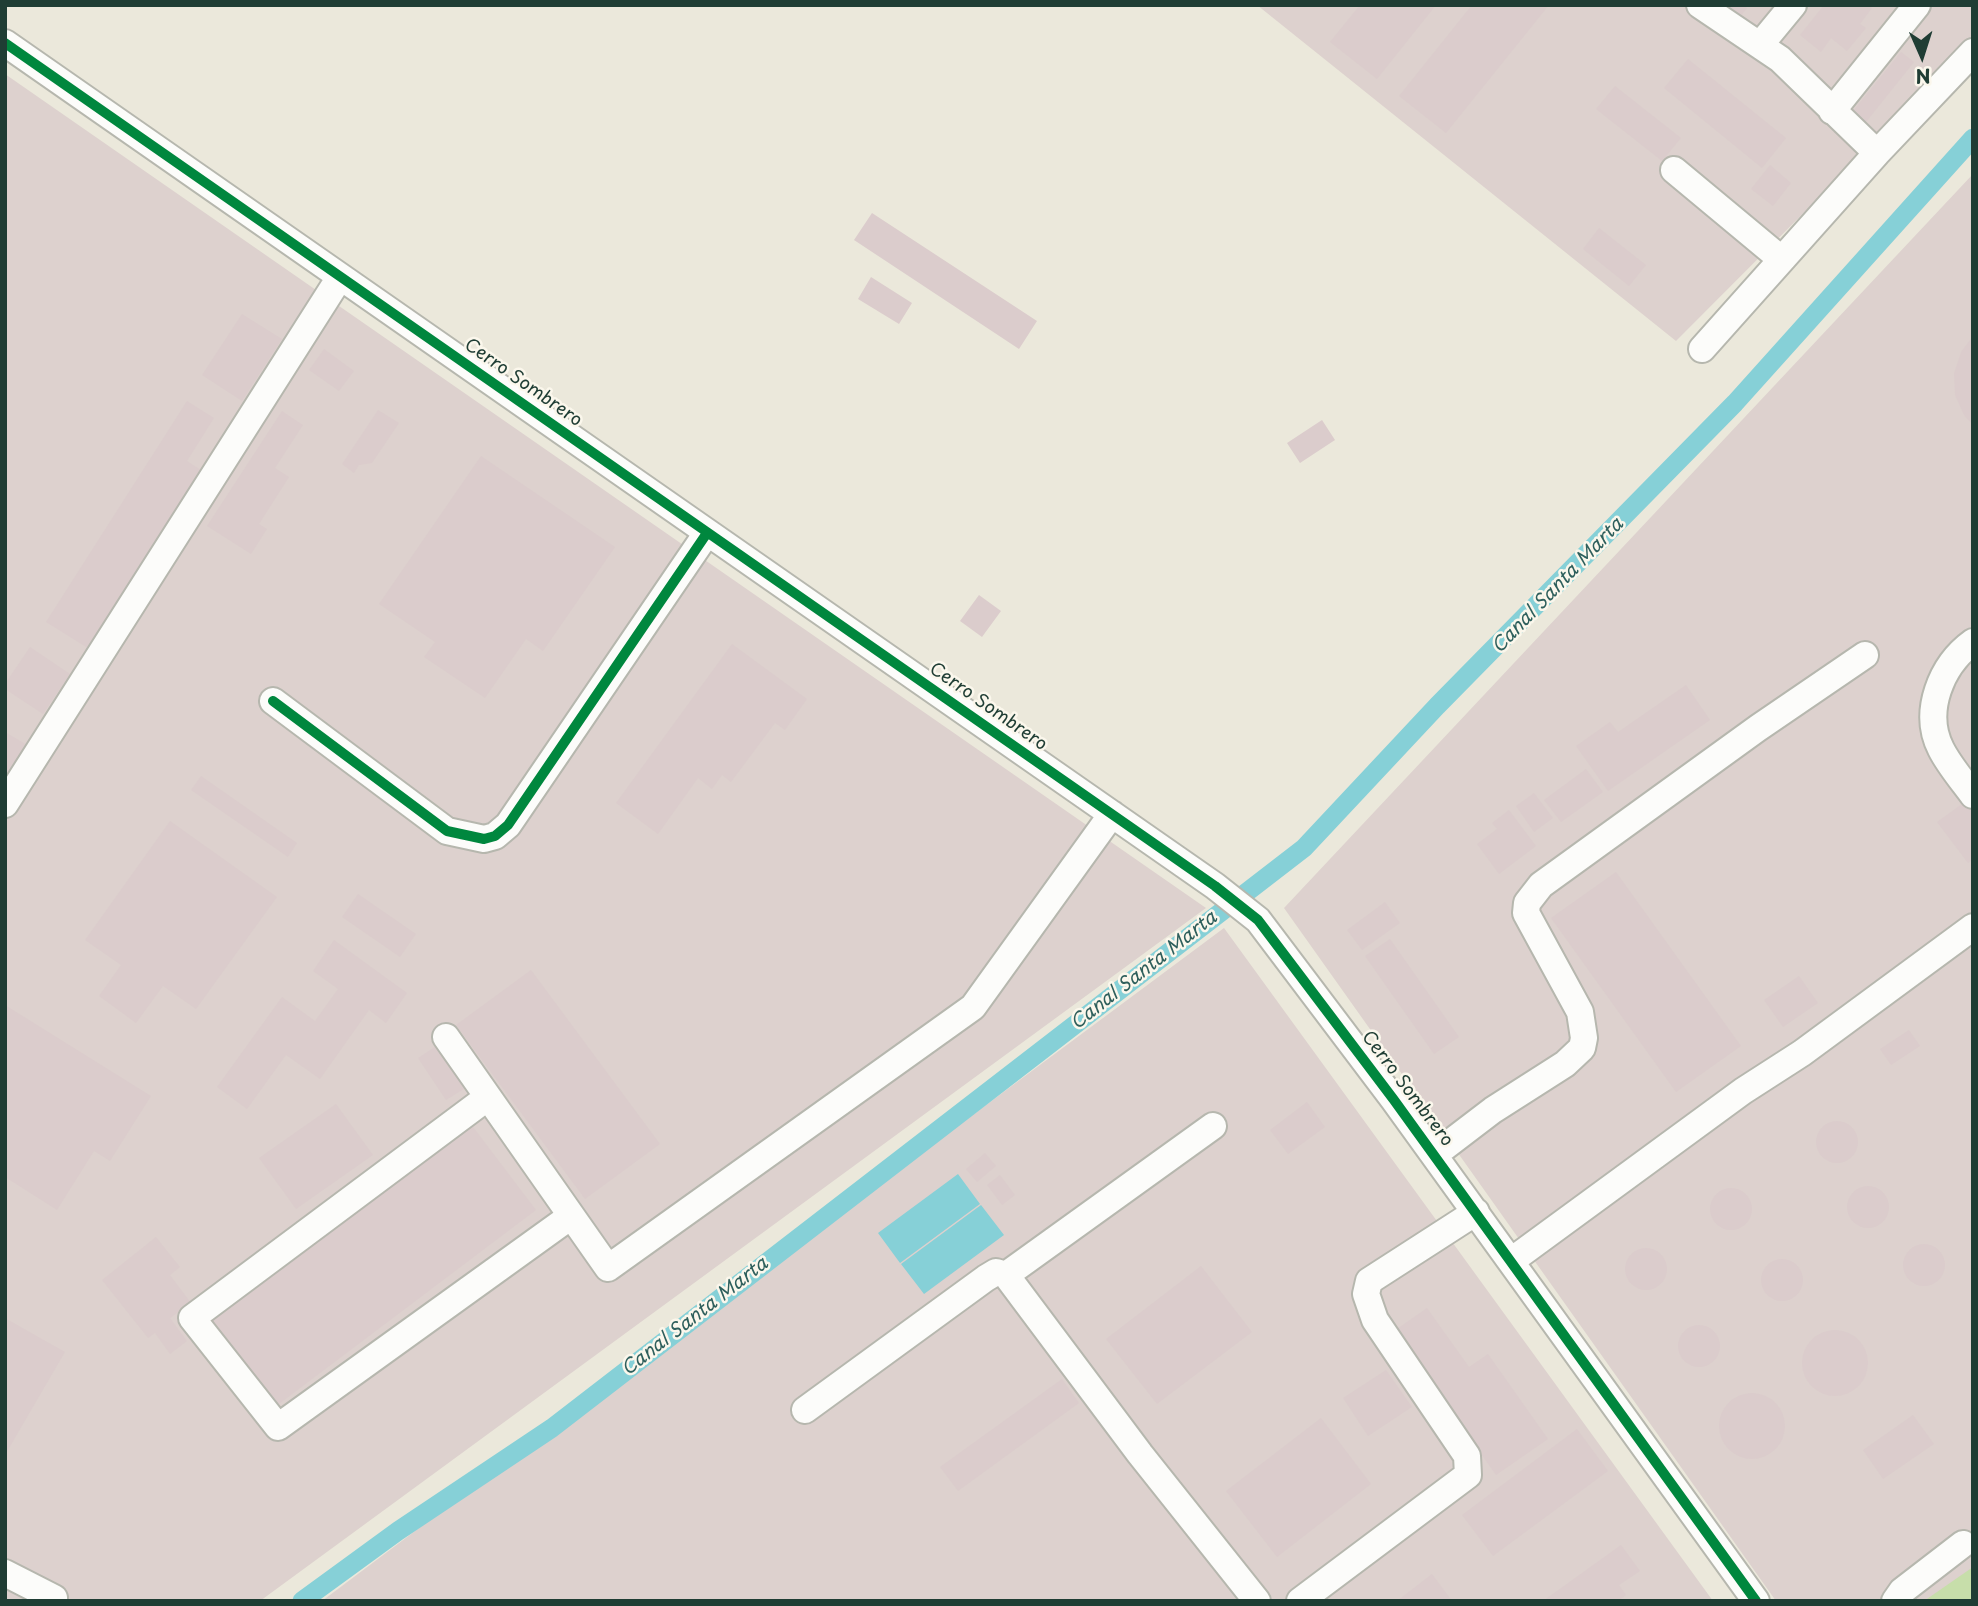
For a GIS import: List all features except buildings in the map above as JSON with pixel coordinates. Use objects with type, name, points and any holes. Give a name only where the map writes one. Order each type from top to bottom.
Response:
[{"type":"street","points":[[1700,5],[1760,45],[1801,78],[1877,153]]},
{"type":"street","points":[[1760,45],[1793,5]]},
{"type":"street","points":[[1832,111],[1917,5]]},
{"type":"street","name":"Cerro Sombrero","points":[[5,43],[1112,814],[1258,920],[1476,1212],[1756,1601]]},
{"type":"street","points":[[1702,349],[1877,153],[1973,51]]},
{"type":"street","points":[[1674,170],[1781,259]]},
{"type":"street","points":[[5,804],[340,277]]},
{"type":"street","points":[[273,701],[447,831],[484,839],[495,836],[508,825],[707,533]]},
{"type":"street","points":[[1973,642],[1960,651],[1938,685],[1933,710],[1940,749],[1973,795]]},
{"type":"street","points":[[1434,1155],[1493,1110],[1565,1064],[1582,1048],[1584,1038],[1580,1012],[1526,914],[1527,903],[1542,886],[1758,728],[1865,654]]},
{"type":"street","points":[[446,1037],[608,1268],[974,1007],[1112,814]]},
{"type":"street","points":[[1511,1261],[1973,927]]},
{"type":"street","points":[[488,1097],[192,1318],[278,1427],[571,1216]]},
{"type":"street","points":[[1006,1275],[1213,1126]]},
{"type":"street","points":[[1300,1601],[1468,1475],[1467,1456],[1375,1320],[1366,1294],[1369,1280],[1476,1212]]},
{"type":"street","points":[[805,1410],[986,1278],[996,1272],[1006,1275],[1140,1454],[1257,1601]]},
{"type":"street","points":[[1895,1601],[1902,1591],[1963,1544]]},
{"type":"street","points":[[5,1573],[54,1598]]},
{"type":"shaded area","points":[[1257,5],[1973,5],[1973,43],[1676,341]]},
{"type":"shaded area","points":[[5,74],[1206,908],[260,1601],[5,1601]]},
{"type":"shaded area","points":[[1973,174],[1973,1601],[1776,1601],[1284,908]]},
{"type":"shaded area","points":[[1224,928],[1713,1601],[322,1601],[552,1428]]},
{"type":"green space","points":[[1973,1567],[1973,1601],[1924,1601]]},
{"type":"water","points":[[958,1174],[980,1204],[900,1263],[878,1233]]},
{"type":"water","points":[[981,1205],[1004,1235],[924,1294],[901,1264]]},
{"type":"waterway","name":"Canal Santa Marta","points":[[302,1601],[398,1531],[552,1428],[1304,848],[1437,706],[1735,403],[1973,138]]},
{"type":"cycle path","points":[[5,43],[1215,886],[1258,920],[1394,1100],[1756,1601]]},
{"type":"cycle path","points":[[273,701],[447,831],[484,839],[495,836],[508,825],[707,533]]}]
